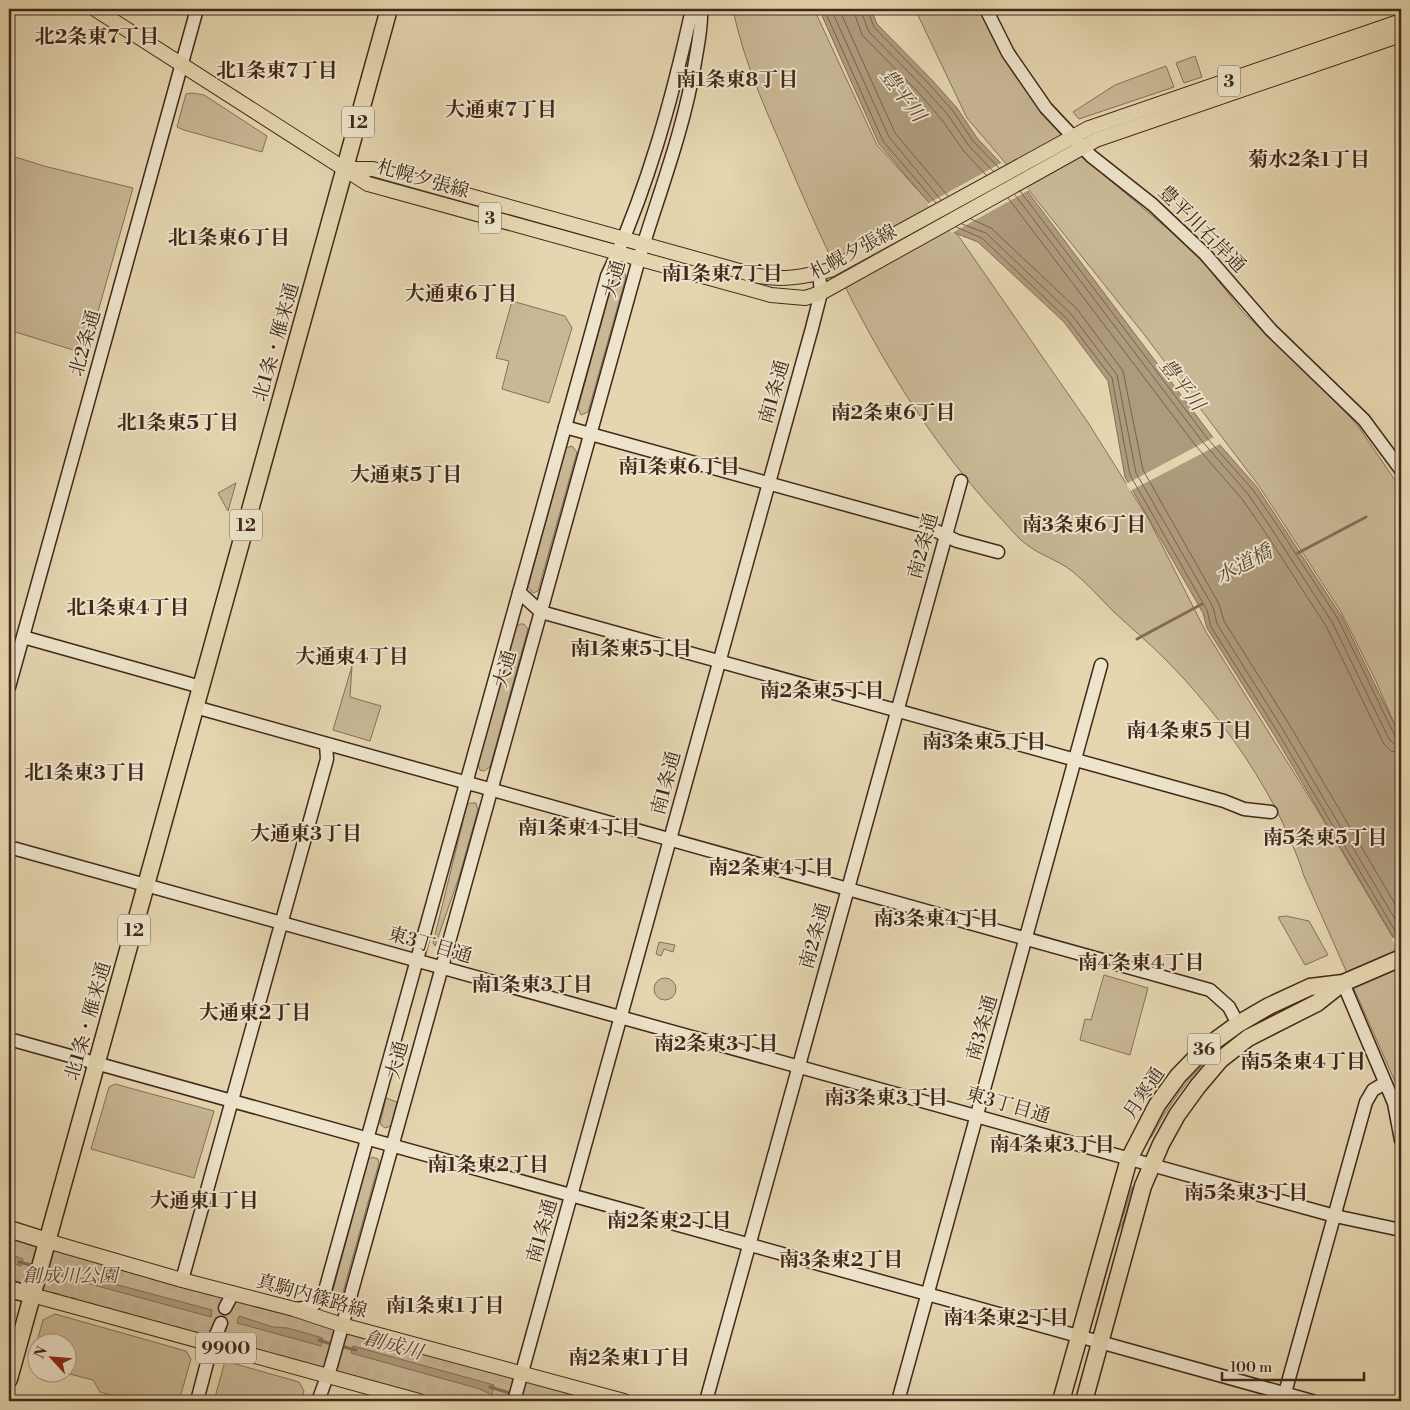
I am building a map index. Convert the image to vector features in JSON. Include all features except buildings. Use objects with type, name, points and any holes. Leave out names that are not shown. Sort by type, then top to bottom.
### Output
[{"type":"highway","name":"北1条・雁来通","points":[[9,1379],[389,9]]},
{"type":"highway","name":"月寒通","points":[[1061,1401],[1130,1159],[1156,1105],[1178,1076],[1206,1048],[1238,1024],[1310,987],[1349,980],[1401,958]]},
{"type":"highway","name":"月寒通","points":[[1084,1401],[1143,1186],[1151,1165],[1177,1115],[1220,1060],[1248,1038],[1317,1003],[1349,980]]},
{"type":"highway","points":[[9,1229],[47,1241]]},
{"type":"highway","points":[[9,1289],[32,1295]]},
{"type":"main road","points":[[95,9],[345,169]]},
{"type":"main road","name":"札幌夕張線","points":[[345,169],[373,169],[768,278],[794,278],[819,273],[838,266],[1058,144],[1100,124],[1401,21]]},
{"type":"main road","name":"札幌夕張線","points":[[345,169],[368,184],[777,296],[805,298],[821,293],[1096,140],[1274,77],[1401,35]]},
{"type":"main road","name":"真駒内篠路線","points":[[47,1241],[182,1280],[294,1309],[342,1325],[624,1401]]},
{"type":"main road","name":"9900","points":[[32,1295],[419,1401]]},
{"type":"street","name":"北2条通","points":[[9,687],[13,657],[23,637],[197,9]]},
{"type":"street","name":"大通","points":[[294,1309],[309,1308],[318,1303],[323,1295],[607,276],[631,224],[677,76],[692,9]]},
{"type":"street","name":"大通","points":[[318,1401],[337,1345],[393,1146],[639,259],[681,129],[692,79],[702,9]]},
{"type":"street","name":"豊平川右岸通","points":[[986,9],[999,37],[1021,73],[1046,108],[1083,147],[1176,225],[1199,248],[1271,330],[1364,420],[1401,470]]},
{"type":"street","name":"南1条通","points":[[514,1401],[821,293],[819,273]]},
{"type":"street","points":[[565,427],[930,528],[957,541],[998,552]]},
{"type":"street","name":"南2条通","points":[[706,1401],[961,481]]},
{"type":"street","points":[[519,592],[541,612],[1075,760],[1244,809],[1271,812]]},
{"type":"street","points":[[23,637],[201,687]]},
{"type":"street","name":"南3条通","points":[[898,1401],[1101,665]]},
{"type":"street","points":[[196,707],[1210,990],[1224,1002],[1238,1024]]},
{"type":"street","points":[[182,1280],[326,759],[326,744]]},
{"type":"street","name":"東3丁目通","points":[[9,848],[1335,1216],[1401,1230]]},
{"type":"street","points":[[1349,980],[1396,1111],[1401,1140]]},
{"type":"street","points":[[9,1039],[1079,1336],[1284,1397],[1312,1401]]},
{"type":"street","points":[[1284,1397],[1366,1102],[1373,1090],[1385,1083]]},
{"type":"street","points":[[225,1308],[233,1293]]},
{"type":"street","points":[[197,1401],[212,1344],[221,1323]]},
{"type":"green space","points":[[733,9],[814,9],[877,145],[955,231],[1089,424],[1149,520],[1206,632],[1321,816],[1401,951],[1401,1095],[1304,876],[1280,817],[1247,760],[1228,732],[1186,681],[1083,580],[1067,567],[1031,548],[1016,535],[971,484],[938,441],[880,352],[831,258],[771,122],[743,47]]},
{"type":"green space","points":[[915,9],[978,9],[1018,78],[1056,127],[1092,165],[1168,229],[1204,263],[1243,312],[1343,409],[1358,426],[1401,489],[1401,739],[1375,679],[1340,610],[1259,486],[1143,333],[1031,193],[967,118]]},
{"type":"green space","points":[[1195,56],[1202,77],[1184,83],[1176,63]]},
{"type":"green space","points":[[1166,66],[1174,87],[1079,119],[1073,112],[1115,85]]},
{"type":"green space","points":[[186,94],[204,95],[267,136],[262,152],[177,127]]},
{"type":"green space","points":[[9,155],[44,166],[133,188],[86,354],[9,330]]},
{"type":"green space","points":[[448,196],[532,220],[532,221],[447,199]]},
{"type":"green space","points":[[619,270],[624,271],[626,277],[588,412],[581,415],[578,408],[615,273]]},
{"type":"green space","points":[[512,301],[565,316],[572,328],[549,403],[502,389],[509,361],[496,358]]},
{"type":"green space","points":[[572,446],[577,452],[538,591],[533,593],[528,587],[566,448]]},
{"type":"green space","points":[[236,483],[228,511],[218,493]]},
{"type":"green space","points":[[524,624],[528,629],[490,767],[484,771],[480,770],[478,764],[516,627]]},
{"type":"green space","points":[[352,666],[350,697],[381,706],[370,741],[333,730]]},
{"type":"green space","points":[[476,803],[478,810],[459,877],[435,946],[433,943],[467,805]]},
{"type":"green space","points":[[1286,916],[1309,921],[1328,955],[1305,965],[1278,917]]},
{"type":"green space","points":[[659,942],[675,945],[673,952],[664,949],[661,956],[656,954]]},
{"type":"green space","points":[[1104,975],[1148,988],[1130,1055],[1080,1040],[1085,1019],[1091,1020]]},
{"type":"green space","points":[[665,978],[675,985],[676,989],[669,999],[665,1000],[655,993],[654,989],[661,979]]},
{"type":"green space","points":[[1319,992],[1321,996],[1250,1027]]},
{"type":"green space","points":[[1246,1030],[1204,1063],[1169,1107],[1151,1138],[1148,1136],[1163,1108],[1180,1085],[1219,1047]]},
{"type":"green space","points":[[115,1084],[214,1111],[194,1178],[91,1149],[109,1087]]},
{"type":"green space","points":[[386,1098],[397,1102],[391,1126],[385,1128],[380,1124]]},
{"type":"green space","points":[[372,1157],[378,1159],[379,1163],[342,1296],[332,1294],[368,1160]]},
{"type":"green space","points":[[1132,1187],[1134,1187],[1125,1217],[1116,1237],[1097,1307],[1095,1307],[1114,1235],[1123,1216]]},
{"type":"green space","name":"創成川公園","points":[[9,1237],[602,1401],[445,1401],[9,1280]]},
{"type":"green space","points":[[55,1314],[186,1351],[191,1359],[179,1401],[132,1401],[100,1392],[93,1380],[78,1376],[78,1332],[40,1332],[43,1320]]},
{"type":"green space","points":[[225,1361],[299,1382],[304,1391],[301,1401],[214,1401]]},
{"type":"water","name":"豊平川","points":[[819,9],[871,9],[877,24],[957,108],[977,138],[1028,192],[1211,435],[1257,487],[1342,617],[1401,738],[1401,950],[1273,733],[1207,628],[1203,613],[1125,477],[1108,381],[1064,322],[978,242],[955,233],[879,144]]},
{"type":"water","points":[[9,1254],[23,1259],[21,1266],[9,1263]]},
{"type":"water","points":[[58,1269],[212,1310],[211,1317],[57,1275]]},
{"type":"water","points":[[239,1316],[273,1327],[288,1328],[323,1338],[321,1346],[237,1323]]},
{"type":"water","points":[[353,1346],[494,1385],[492,1395],[480,1389],[351,1353]]},
{"type":"pier","points":[[1003,162],[1029,190],[952,233],[927,204]]},
{"type":"pier","points":[[1216,436],[1222,443],[1130,491],[1126,484]]},
{"type":"pier","points":[[1401,934],[1401,953],[1391,939]]},
{"type":"waterway","name":"水道橋","points":[[1298,553],[1366,517]]},
{"type":"waterway","name":"水道橋","points":[[1137,639],[1202,604]]},
{"type":"waterway","name":"創成川","points":[[19,1262],[35,1266]]},
{"type":"waterway","name":"創成川","points":[[45,1269],[61,1274]]},
{"type":"waterway","name":"創成川","points":[[319,1340],[334,1345]]},
{"type":"waterway","name":"創成川","points":[[340,1346],[356,1350]]},
{"type":"waterway","name":"創成川","points":[[490,1387],[513,1394]]},
{"type":"waterway","name":"創成川","points":[[519,1395],[540,1401]]},
{"type":"tunnel","points":[[9,1240],[587,1401]]},
{"type":"tunnel","points":[[9,1274],[465,1401]]},
{"type":"district","name":"北2条東7丁目","points":[[97,37]]},
{"type":"district","name":"北1条東7丁目","points":[[277,71]]},
{"type":"district","name":"南1条東8丁目","points":[[737,80]]},
{"type":"district","name":"大通東7丁目","points":[[501,110]]},
{"type":"district","name":"菊水2条1丁目","points":[[1309,160]]},
{"type":"district","name":"北1条東6丁目","points":[[229,238]]},
{"type":"district","name":"南1条東7丁目","points":[[722,274]]},
{"type":"district","name":"大通東6丁目","points":[[461,294]]},
{"type":"district","name":"南2条東6丁目","points":[[893,413]]},
{"type":"district","name":"北1条東5丁目","points":[[178,423]]},
{"type":"district","name":"南1条東6丁目","points":[[679,467]]},
{"type":"district","name":"大通東5丁目","points":[[406,475]]},
{"type":"district","name":"南3条東6丁目","points":[[1084,525]]},
{"type":"district","name":"北1条東4丁目","points":[[128,608]]},
{"type":"district","name":"南1条東5丁目","points":[[631,649]]},
{"type":"district","name":"大通東4丁目","points":[[352,657]]},
{"type":"district","name":"南2条東5丁目","points":[[822,691]]},
{"type":"district","name":"南4条東5丁目","points":[[1189,731]]},
{"type":"district","name":"南3条東5丁目","points":[[984,742]]},
{"type":"district","name":"北1条東3丁目","points":[[85,773]]},
{"type":"district","name":"南1条東4丁目","points":[[579,828]]},
{"type":"district","name":"大通東3丁目","points":[[306,834]]},
{"type":"district","name":"南5条東5丁目","points":[[1325,838]]},
{"type":"district","name":"南2条東4丁目","points":[[771,868]]},
{"type":"district","name":"南3条東4丁目","points":[[936,919]]},
{"type":"district","name":"南4条東4丁目","points":[[1141,963]]},
{"type":"district","name":"南1条東3丁目","points":[[532,985]]},
{"type":"district","name":"大通東2丁目","points":[[255,1013]]},
{"type":"district","name":"南2条東3丁目","points":[[716,1044]]},
{"type":"district","name":"南5条東4丁目","points":[[1303,1062]]},
{"type":"district","name":"南3条東3丁目","points":[[886,1098]]},
{"type":"district","name":"南4条東3丁目","points":[[1052,1145]]},
{"type":"district","name":"南1条東2丁目","points":[[488,1165]]},
{"type":"district","name":"南5条東3丁目","points":[[1246,1193]]},
{"type":"district","name":"大通東1丁目","points":[[204,1201]]},
{"type":"district","name":"南2条東2丁目","points":[[669,1221]]},
{"type":"district","name":"南3条東2丁目","points":[[841,1260]]},
{"type":"district","name":"南1条東1丁目","points":[[445,1306]]},
{"type":"district","name":"南4条東2丁目","points":[[1006,1318]]},
{"type":"district","name":"南2条東1丁目","points":[[629,1358]]}]
